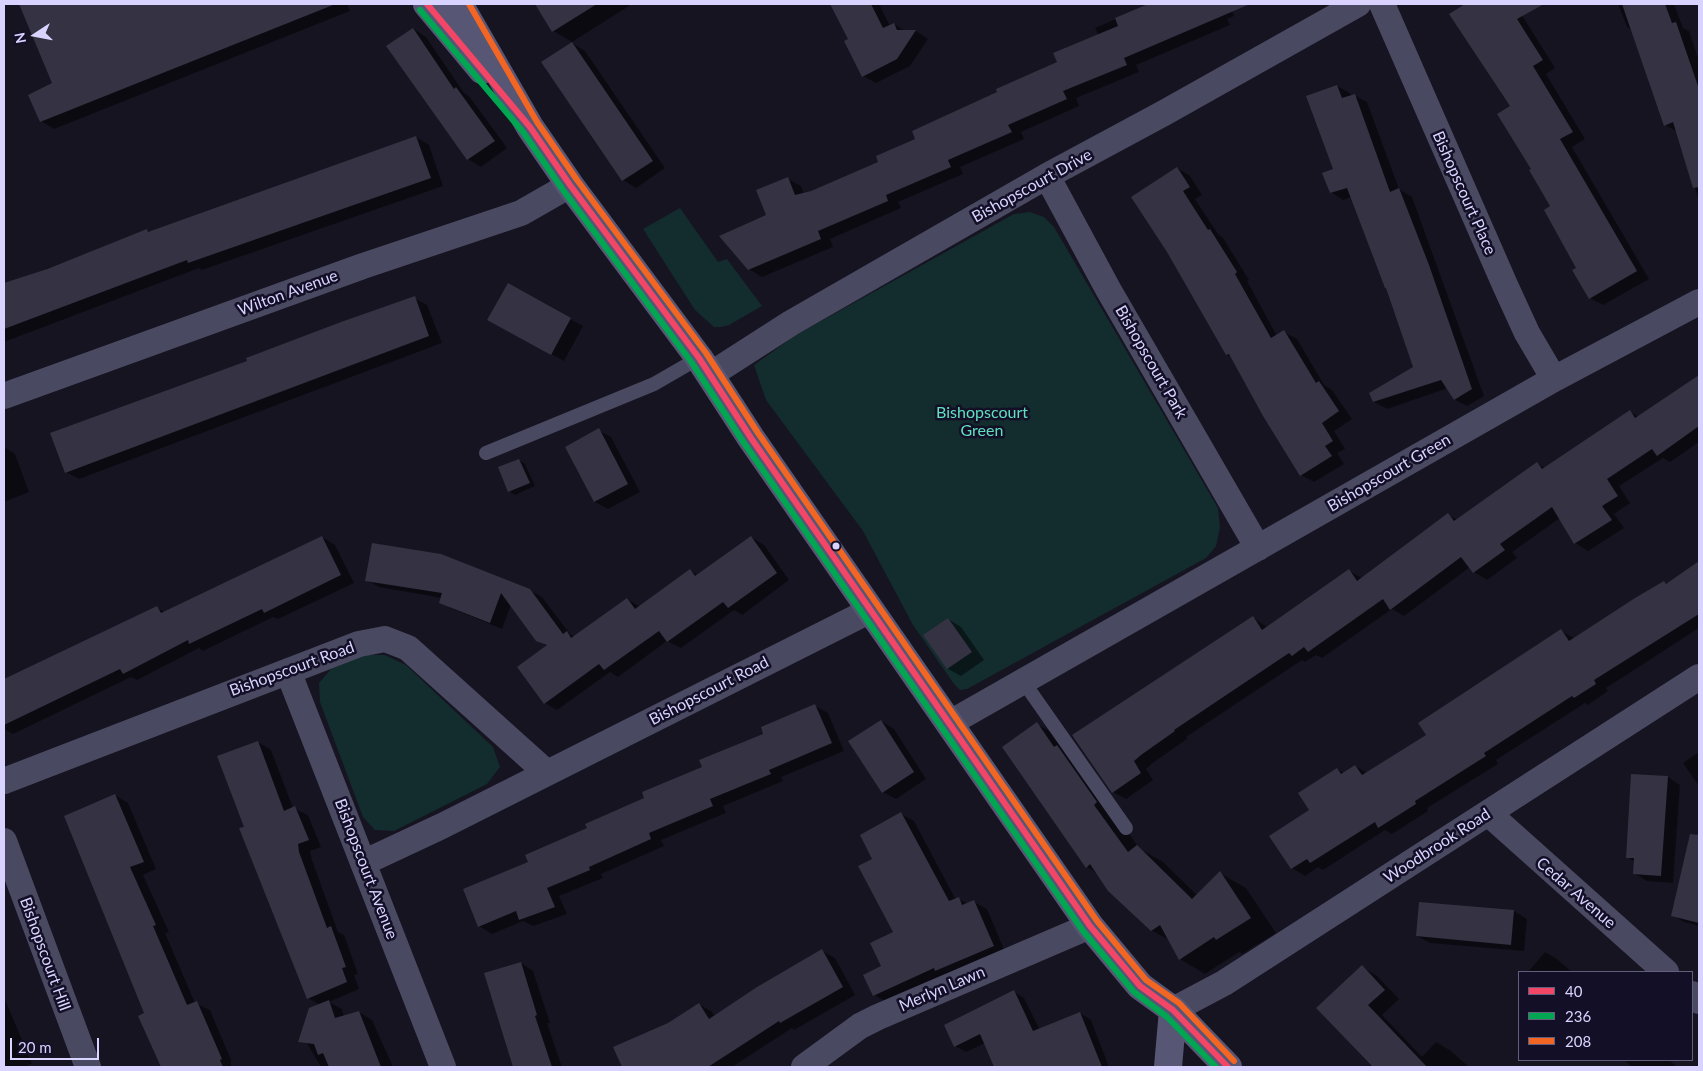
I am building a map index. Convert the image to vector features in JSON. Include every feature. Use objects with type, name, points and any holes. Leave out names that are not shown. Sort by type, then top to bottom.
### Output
[{"type":"main road","points":[[427,4],[530,127]]},
{"type":"main road","points":[[459,4],[530,127],[570,185],[705,367],[751,438],[1090,926],[1140,986],[1173,1010],[1228,1067]]},
{"type":"main road","points":[[1168,1067],[1173,1010]]},
{"type":"street","name":"Bishopscourt Drive","points":[[705,367],[791,323],[1047,176],[1358,4]]},
{"type":"street","name":"Bishopscourt Place","points":[[1382,4],[1527,333],[1554,379]]},
{"type":"street","name":"Bishopscourt Park","points":[[1047,176],[1108,289],[1258,548]]},
{"type":"street","name":"Wilton Avenue","points":[[4,396],[284,294],[521,213],[570,185]]},
{"type":"street","name":"Bishopscourt Green","points":[[950,723],[1554,379],[1699,302]]},
{"type":"street","name":"Bishopscourt Road","points":[[363,863],[871,610]]},
{"type":"street","name":"Bishopscourt Road","points":[[4,781],[359,644],[385,639],[408,648],[547,773]]},
{"type":"street","name":"Bishopscourt Avenue","points":[[288,671],[443,1067]]},
{"type":"street","name":"Woodbrook Road","points":[[1173,1010],[1224,983],[1699,677]]},
{"type":"street","name":"Cedar Avenue","points":[[1488,813],[1665,971]]},
{"type":"street","name":"Bishopscourt Hill","points":[[4,841],[88,1067]]},
{"type":"street","name":"Merlyn Lawn","points":[[804,1067],[860,1026],[878,1016],[1090,926]]},
{"type":"lane","points":[[486,453],[654,384],[705,367]]},
{"type":"lane","points":[[1023,681],[1126,828]]},
{"type":"green space","points":[[680,208],[718,262],[727,259],[762,306],[729,325],[721,327],[714,327],[695,310],[643,229]]},
{"type":"green space","name":"Bishopscourt Green","points":[[1030,212],[1044,217],[1054,227],[1218,508],[1220,528],[1216,546],[1206,558],[967,689],[960,690],[913,625],[863,531],[766,400],[754,365],[796,335],[1014,214]]},
{"type":"green space","points":[[366,655],[385,655],[406,665],[493,747],[500,767],[487,784],[394,831],[375,830],[363,817],[320,702],[319,683],[331,669]]},
{"type":"building","points":[[19,4],[333,5],[40,122],[28,95],[52,83]]},
{"type":"building","points":[[535,4],[597,4],[552,32]]},
{"type":"building","points":[[830,4],[871,4],[883,28],[894,23],[897,30],[916,30],[897,59],[862,77],[844,41],[848,39]]},
{"type":"building","points":[[1148,4],[1250,4],[1124,58],[1127,65],[1063,91],[1067,99],[1008,125],[1012,132],[948,160],[951,167],[886,195],[888,201],[818,231],[821,239],[748,270],[719,236],[766,215],[756,190],[788,177],[795,195],[811,191],[878,162],[876,156],[915,139],[912,131],[997,92],[996,89],[1057,62],[1053,53],[1118,26],[1115,18]]},
{"type":"building","points":[[1465,4],[1544,4],[1517,19],[1543,60],[1533,66],[1573,132],[1560,139],[1637,271],[1589,299],[1572,270],[1576,268],[1544,210],[1550,206],[1529,170],[1531,169],[1497,114],[1510,106],[1449,14]]},
{"type":"building","points":[[1622,4],[1665,4],[1672,23],[1676,22],[1699,89],[1699,187],[1693,188],[1673,122],[1664,126]]},
{"type":"building","points":[[413,28],[454,89],[456,87],[495,141],[467,160],[386,46]]},
{"type":"building","points":[[572,42],[653,161],[622,181],[541,62]]},
{"type":"building","points":[[1337,85],[1342,98],[1355,94],[1390,192],[1399,188],[1429,265],[1472,389],[1454,400],[1441,380],[1373,402],[1369,393],[1413,367],[1386,288],[1347,188],[1330,193],[1322,173],[1333,169],[1306,96]]},
{"type":"building","points":[[416,136],[431,178],[188,263],[187,260],[4,329],[4,283],[47,269],[147,229],[148,232]]},
{"type":"building","points":[[1177,167],[1190,187],[1183,191],[1237,272],[1235,274],[1271,338],[1284,330],[1316,383],[1319,381],[1339,411],[1322,423],[1333,441],[1325,446],[1332,456],[1300,476],[1263,416],[1229,354],[1226,355],[1167,252],[1131,197]]},
{"type":"building","points":[[508,283],[571,318],[551,355],[487,320]]},
{"type":"building","points":[[415,296],[429,336],[65,473],[50,433],[247,361],[246,358]]},
{"type":"building","points":[[1699,375],[1699,426],[1657,456],[1652,449],[1607,479],[1618,496],[1602,506],[1612,520],[1574,544],[1552,507],[1500,544],[1505,550],[1473,573],[1461,557],[1390,610],[1383,599],[1308,652],[1304,647],[1292,656],[1289,653],[1174,730],[1141,755],[1134,761],[1141,773],[1112,793],[1072,735],[1253,616],[1262,630],[1349,569],[1357,581],[1448,513],[1454,521],[1537,462],[1542,469],[1630,410],[1635,418]]},
{"type":"building","points":[[599,428],[628,484],[594,502],[565,447]]},
{"type":"building","points":[[519,459],[530,483],[508,492],[498,467]]},
{"type":"building","points":[[322,536],[341,575],[264,613],[262,609],[189,644],[188,640],[123,674],[120,669],[4,725],[4,679],[157,606],[161,613]]},
{"type":"building","points":[[751,536],[777,573],[728,608],[723,602],[667,642],[659,631],[604,670],[599,664],[544,704],[517,667],[547,645],[536,641],[501,593],[490,623],[439,603],[442,593],[365,581],[372,543],[441,554],[530,589],[563,634],[567,631],[571,638],[627,598],[635,609],[690,569],[695,576]]},
{"type":"building","points":[[1699,561],[1699,614],[1594,680],[1596,684],[1574,698],[1572,696],[1484,753],[1486,756],[1415,801],[1416,804],[1378,828],[1375,822],[1310,863],[1307,859],[1291,869],[1269,836],[1309,810],[1298,793],[1337,768],[1341,774],[1355,765],[1362,775],[1426,735],[1418,723],[1561,629],[1569,641],[1635,598],[1664,581],[1666,584]]},
{"type":"building","points":[[948,618],[972,652],[947,669],[923,635]]},
{"type":"building","points":[[815,704],[832,743],[769,770],[771,774],[710,799],[713,806],[649,833],[651,839],[589,867],[590,870],[547,888],[555,907],[519,920],[516,911],[478,927],[463,889],[528,862],[525,855],[587,828],[585,824],[644,798],[642,792],[702,767],[699,760],[763,734],[761,727]]},
{"type":"building","points":[[881,720],[914,772],[882,793],[848,741]]},
{"type":"building","points":[[1037,722],[1054,747],[1057,745],[1097,802],[1094,805],[1128,852],[1137,845],[1192,899],[1220,871],[1251,918],[1216,940],[1214,937],[1179,960],[1160,925],[1151,931],[1108,891],[1090,864],[1086,868],[1002,747]]},
{"type":"building","points":[[258,741],[284,811],[295,806],[309,840],[298,844],[299,852],[327,928],[331,926],[346,967],[342,968],[347,982],[307,999],[239,828],[244,827],[217,756]]},
{"type":"building","points":[[1631,774],[1668,776],[1661,876],[1633,874],[1634,858],[1626,858]]},
{"type":"building","points":[[115,794],[144,862],[130,867],[156,925],[153,926],[187,1005],[197,1001],[222,1059],[220,1060],[223,1067],[161,1067],[138,1016],[144,1013],[64,816]]},
{"type":"building","points":[[901,812],[949,901],[959,897],[962,905],[974,900],[994,946],[935,971],[934,968],[873,996],[863,975],[881,966],[870,943],[893,932],[858,866],[872,859],[860,835]]},
{"type":"building","points":[[1690,834],[1699,835],[1699,923],[1671,916]]},
{"type":"building","points":[[1419,902],[1514,910],[1511,945],[1416,936]]},
{"type":"building","points":[[822,949],[843,987],[780,1023],[779,1021],[708,1067],[622,1067],[613,1047],[668,1023],[699,1003],[709,1019],[757,987]]},
{"type":"building","points":[[521,962],[537,1015],[535,1016],[552,1067],[513,1067],[484,973]]},
{"type":"building","points":[[1362,965],[1385,990],[1368,1005],[1427,1067],[1373,1067],[1316,1008]]},
{"type":"building","points":[[1014,990],[1033,1031],[1080,1012],[1102,1067],[994,1067],[980,1034],[954,1047],[944,1025]]},
{"type":"building","points":[[329,1000],[335,1018],[359,1011],[381,1067],[329,1067],[323,1053],[318,1055],[314,1044],[298,1042],[309,1008]]},
{"type":"transit line","name":"40","points":[[427,4],[530,127],[570,185],[699,358],[751,438],[1090,926],[1140,986],[1173,1010],[1228,1067]]},
{"type":"transit line","name":"208","points":[[469,4],[537,122],[577,180],[706,353],[758,433],[1097,921],[1146,980],[1179,1003],[1234,1061]]},
{"type":"transit line","name":"236","points":[[420,10],[523,132],[563,190],[692,363],[744,443],[1083,931],[1134,992],[1167,1017],[1216,1067]]}]
